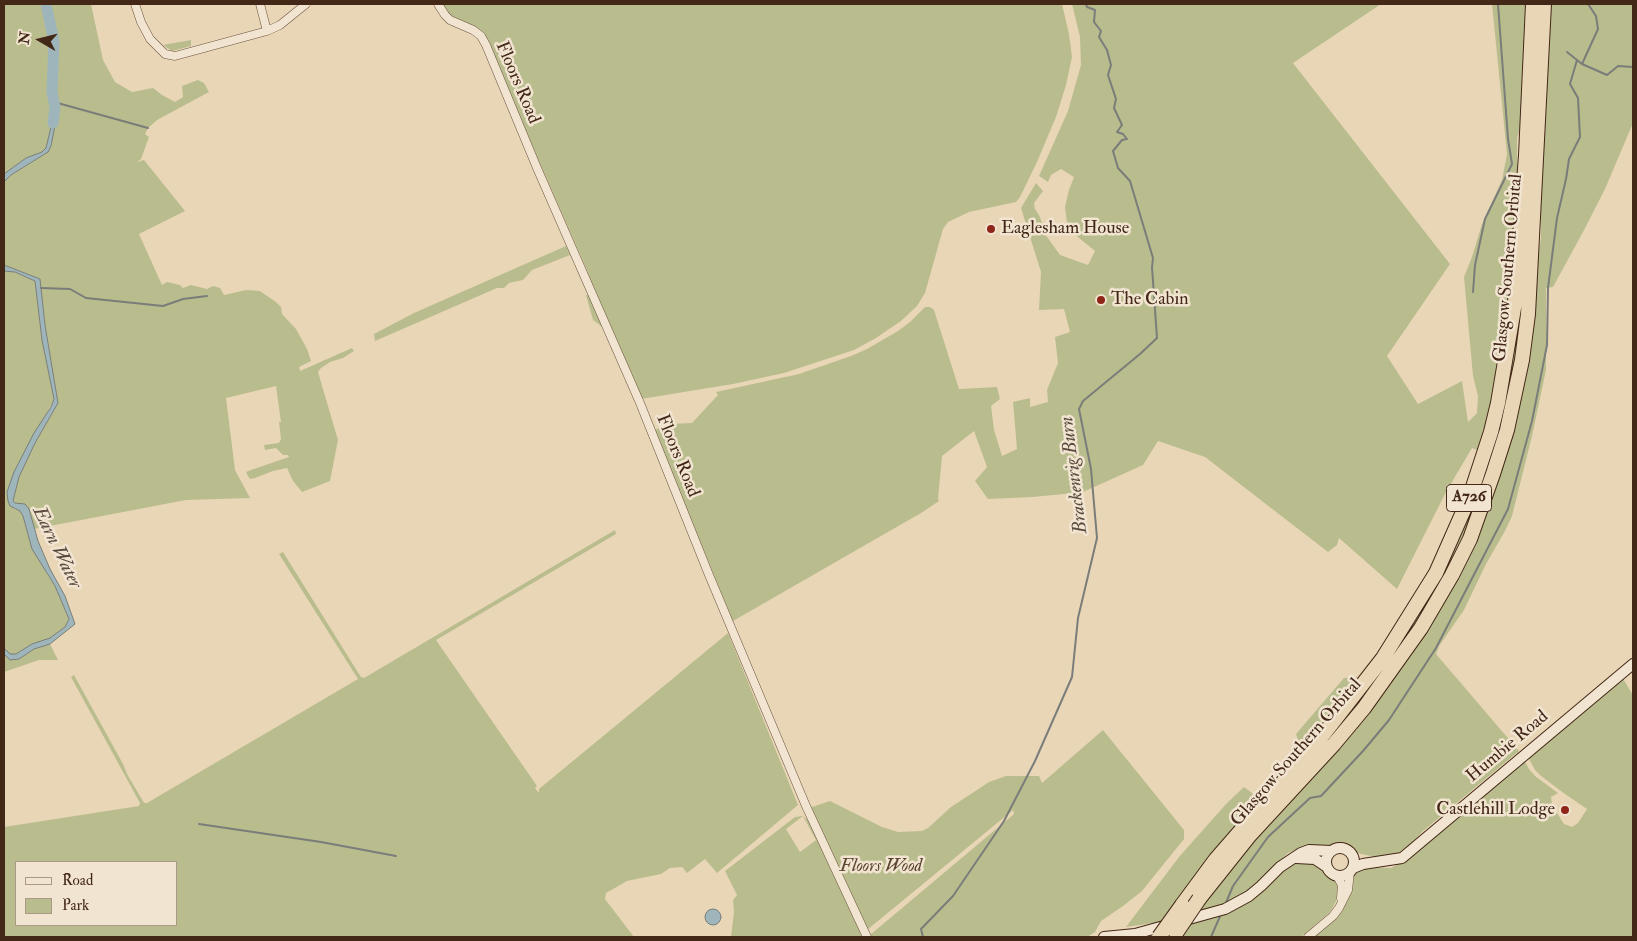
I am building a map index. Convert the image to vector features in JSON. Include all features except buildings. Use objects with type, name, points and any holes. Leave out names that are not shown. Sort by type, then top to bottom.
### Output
[{"type":"highway","name":"Glasgow Southern Orbital","points":[[1159,937],[1216,859],[1316,744],[1383,658],[1436,573],[1470,496],[1491,432],[1498,403],[1515,302],[1526,154],[1533,4]]},
{"type":"highway","name":"Glasgow Southern Orbital","points":[[1174,935],[1250,835],[1334,744],[1364,708],[1421,628],[1452,575],[1472,531],[1507,430],[1522,360],[1528,304],[1544,4]]},
{"type":"street","points":[[135,4],[141,22],[150,39],[165,54],[175,56],[267,31],[280,25],[306,4]]},
{"type":"street","points":[[260,4],[267,31]]},
{"type":"street","name":"Floors Road","points":[[438,4],[444,15],[450,20],[474,30],[481,36],[486,45],[537,168],[640,403],[709,575],[806,806],[867,937]]},
{"type":"street","name":"Humbie Road","points":[[1337,876],[1344,875],[1363,864],[1402,858],[1633,664]]},
{"type":"street","name":"Humbie Road","points":[[1094,937],[1132,936],[1225,909],[1249,896],[1292,858],[1309,850],[1331,851],[1342,848],[1352,854],[1376,862]]},
{"type":"street","points":[[1327,867],[1326,859],[1331,851]]},
{"type":"street","points":[[1308,937],[1333,916],[1339,908],[1348,890],[1354,859],[1352,854]]},
{"type":"street","points":[[1292,858],[1315,860],[1337,876],[1342,885],[1339,908]]},
{"type":"green space","points":[[4,4],[91,4],[103,60],[115,82],[132,92],[153,88],[175,102],[183,97],[182,86],[198,80],[204,83],[209,92],[157,120],[148,128],[145,134],[149,137],[141,159],[137,162],[144,160],[185,211],[139,234],[162,285],[167,282],[180,285],[183,288],[191,285],[207,289],[213,286],[220,288],[224,295],[246,290],[260,291],[276,302],[281,307],[282,314],[296,329],[307,349],[311,361],[299,367],[300,371],[352,348],[354,351],[343,358],[330,362],[318,372],[338,440],[330,481],[302,492],[293,481],[287,468],[255,478],[250,479],[248,476],[246,472],[289,457],[288,455],[283,455],[276,448],[265,450],[264,445],[279,443],[281,439],[279,422],[281,422],[276,386],[226,398],[235,470],[250,498],[186,500],[34,529],[29,509],[25,504],[13,501],[19,477],[35,443],[58,403],[45,324],[40,279],[4,265],[4,182],[11,175],[44,155],[51,146],[53,110],[46,148],[42,152],[26,158],[4,174]]},
{"type":"green space","points":[[442,4],[1062,4],[1072,57],[1056,117],[1020,197],[1016,202],[969,212],[948,222],[943,229],[925,293],[917,306],[901,321],[854,350],[784,373],[733,384],[641,399],[605,329],[593,320],[586,295],[596,295],[587,270],[488,40],[482,32],[449,15]]},
{"type":"green space","points":[[1072,4],[1381,4],[1293,63],[1450,264],[1387,356],[1418,404],[1462,381],[1468,422],[1477,413],[1478,396],[1473,376],[1464,277],[1482,224],[1502,180],[1507,154],[1492,4],[1527,4],[1523,114],[1517,139],[1517,198],[1506,324],[1495,388],[1480,451],[1472,448],[1446,492],[1397,589],[1339,538],[1337,545],[1328,552],[1205,457],[1158,441],[1143,465],[1083,492],[988,499],[975,481],[987,467],[974,431],[942,456],[939,501],[733,621],[654,430],[669,424],[692,423],[718,395],[716,392],[799,374],[867,349],[898,331],[925,307],[930,307],[934,310],[959,389],[997,387],[1000,399],[991,406],[994,430],[1002,456],[1017,449],[1013,402],[1030,398],[1030,407],[1048,402],[1047,390],[1058,363],[1055,337],[1070,332],[1064,309],[1039,310],[1041,272],[1021,208],[1036,183],[1043,191],[1034,203],[1035,209],[1040,217],[1045,234],[1060,255],[1088,265],[1095,251],[1073,233],[1067,222],[1065,207],[1074,177],[1061,169],[1051,175],[1048,182],[1039,176],[1068,111],[1081,65],[1080,37]]},
{"type":"green space","points":[[1550,4],[1633,4],[1633,123],[1605,189],[1583,232],[1553,287],[1546,288],[1546,370],[1512,516],[1464,610],[1439,646],[1436,654],[1519,751],[1423,831],[1410,845],[1396,854],[1383,858],[1371,856],[1337,844],[1328,847],[1302,847],[1288,853],[1249,890],[1219,907],[1197,914],[1224,875],[1276,813],[1341,741],[1477,530],[1534,280],[1541,238],[1541,189]]},
{"type":"green space","points":[[191,40],[191,46],[172,51],[163,45]]},
{"type":"green space","points":[[566,246],[570,255],[532,270],[523,280],[509,283],[504,288],[497,288],[375,341],[374,334],[414,313]]},
{"type":"green space","points":[[4,271],[15,272],[35,281],[42,340],[54,399],[7,492],[14,509],[20,511],[23,516],[28,535],[48,576],[55,586],[69,619],[65,627],[50,639],[32,644],[16,654],[10,654],[4,648]]},
{"type":"green space","points":[[1525,275],[1519,333],[1503,425],[1470,523],[1453,560],[1413,632],[1350,716],[1193,896],[1339,722],[1456,538]]},
{"type":"green space","points":[[615,530],[616,534],[436,640],[537,786],[535,788],[539,793],[539,789],[728,633],[798,805],[717,873],[705,859],[687,873],[682,867],[670,868],[661,874],[627,881],[606,893],[605,899],[634,937],[4,937],[4,827],[139,806],[140,803],[71,677],[74,675],[127,774],[144,803],[147,803],[358,679],[279,554],[283,552],[361,677],[364,678]]},
{"type":"green space","points":[[50,644],[58,660],[39,660],[4,672],[4,654],[8,658],[19,659],[34,649]]},
{"type":"green space","points":[[1357,677],[1300,746],[1296,734],[1344,678]]},
{"type":"green space","points":[[1622,677],[1633,695],[1633,937],[1314,937],[1341,910],[1354,871],[1363,867],[1391,868],[1402,862],[1524,760],[1535,776],[1558,793],[1551,797],[1552,805],[1564,824],[1572,827],[1578,823],[1587,809],[1541,776],[1529,759],[1530,755]]},
{"type":"green space","name":"Floors Wood","points":[[1103,730],[1184,830],[1184,839],[1142,891],[1101,921],[1095,932],[1087,937],[871,937],[870,935],[1014,814],[1013,810],[867,930],[809,808],[830,801],[882,827],[898,832],[922,831],[928,828],[951,807],[989,782],[1006,776],[1039,776],[1042,783]]},
{"type":"green space","points":[[1244,787],[1252,793],[1256,801],[1210,855],[1160,922],[1126,927],[1179,857],[1226,804]]},
{"type":"green space","points":[[803,816],[811,823],[862,937],[731,937],[734,912],[733,900],[737,895],[725,871],[795,817]],"holes":[[[803,816],[816,840],[800,852],[786,829]]]},
{"type":"green space","points":[[1310,861],[1340,884],[1338,897],[1331,911],[1301,937],[1181,937],[1191,922],[1214,918],[1227,912],[1291,863]]},
{"type":"water","points":[[53,109],[58,110],[51,146],[48,152],[11,175],[4,182],[4,174],[26,158],[42,152],[46,148]]},
{"type":"water","points":[[4,265],[40,279],[45,325],[58,403],[35,443],[19,477],[13,501],[25,504],[29,509],[38,541],[50,569],[65,596],[75,624],[50,644],[34,649],[19,659],[10,660],[4,654],[4,648],[10,654],[16,654],[32,644],[50,638],[65,627],[69,619],[55,586],[32,549],[23,516],[20,511],[10,506],[8,501],[7,492],[14,472],[54,399],[42,340],[35,281],[15,272],[4,271]]},
{"type":"water","points":[[710,909],[716,909],[721,914],[719,923],[710,925],[705,920],[705,914]]},
{"type":"waterway","name":"Earn Water","points":[[46,4],[54,41],[52,92],[55,107],[53,123]]},
{"type":"waterway","name":"Brackenrig Burn","points":[[923,937],[921,929],[953,896],[1004,821],[1035,761],[1072,677],[1078,618],[1097,538],[1091,469],[1079,409],[1083,401],[1157,338],[1153,258],[1130,181],[1118,168],[1113,151],[1122,140],[1127,139],[1123,134],[1117,132],[1122,125],[1114,108],[1116,99],[1108,75],[1111,65],[1107,50],[1099,37],[1101,31],[1094,22],[1095,10],[1087,7],[1086,4]]},
{"type":"waterway","points":[[1473,292],[1475,265],[1485,219],[1512,164],[1508,139],[1498,4]]},
{"type":"waterway","points":[[1582,64],[1598,29],[1596,16],[1588,4]]},
{"type":"waterway","points":[[1567,52],[1582,64],[1607,75],[1618,66],[1633,67]]},
{"type":"waterway","points":[[1225,905],[1233,886],[1268,837],[1310,798],[1321,796],[1389,720],[1436,648],[1508,509],[1532,421],[1547,345],[1548,288],[1557,218],[1569,159],[1580,137],[1578,98],[1570,84],[1577,60]]},
{"type":"waterway","points":[[54,102],[148,128]]},
{"type":"waterway","points":[[41,288],[70,289],[86,298],[163,306],[183,299],[207,296]]},
{"type":"waterway","points":[[199,824],[321,842],[396,856]]},
{"type":"waterway","points":[[1211,937],[1221,914]]},
{"type":"place","name":"Eaglesham House","points":[[991,229]]},
{"type":"place","name":"The Cabin","points":[[1101,300]]},
{"type":"place","name":"Castlehill Lodge","points":[[1565,810]]}]
